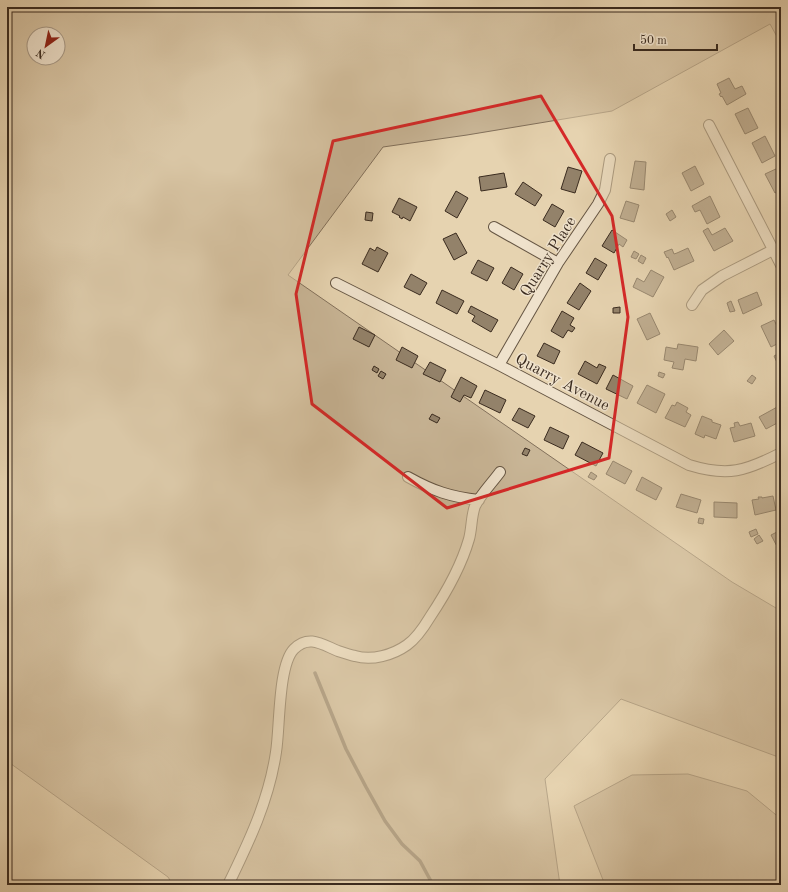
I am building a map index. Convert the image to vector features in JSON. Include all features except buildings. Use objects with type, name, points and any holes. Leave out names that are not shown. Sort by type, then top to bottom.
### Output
[{"type":"street","points":[[709,126],[781,265]]},
{"type":"street","name":"Quarry Place","points":[[499,365],[558,264],[603,195],[610,158]]},
{"type":"street","points":[[494,227],[558,264]]},
{"type":"street","points":[[692,305],[702,290],[722,276],[773,250]]},
{"type":"street","name":"Quarry Avenue","points":[[336,283],[499,365],[679,460],[703,470],[721,472],[737,471],[780,456]]},
{"type":"street","points":[[228,885],[250,839],[267,796],[276,752],[286,664],[294,649],[304,642],[321,642],[338,651],[356,657],[368,658],[378,657],[394,652],[408,644],[420,631],[447,592],[462,560],[469,538],[471,516],[479,500],[500,472]]},
{"type":"street","points":[[408,477],[424,486],[448,495],[479,500]]},
{"type":"highlighted area","points":[[541,96],[612,216],[628,317],[609,458],[447,508],[312,404],[296,294],[333,141]]},
{"type":"shaded area","points":[[7,7],[781,7],[781,44],[770,24],[612,111],[383,147],[288,275],[732,582],[781,611],[781,758],[621,699],[545,779],[560,885],[173,885],[168,877],[7,761]]},
{"type":"shaded area","points":[[688,774],[747,791],[781,819],[781,885],[605,885],[574,806],[632,775]]},
{"type":"waterway","points":[[315,673],[346,749],[366,787],[385,821],[402,844],[420,861],[433,885]]}]
